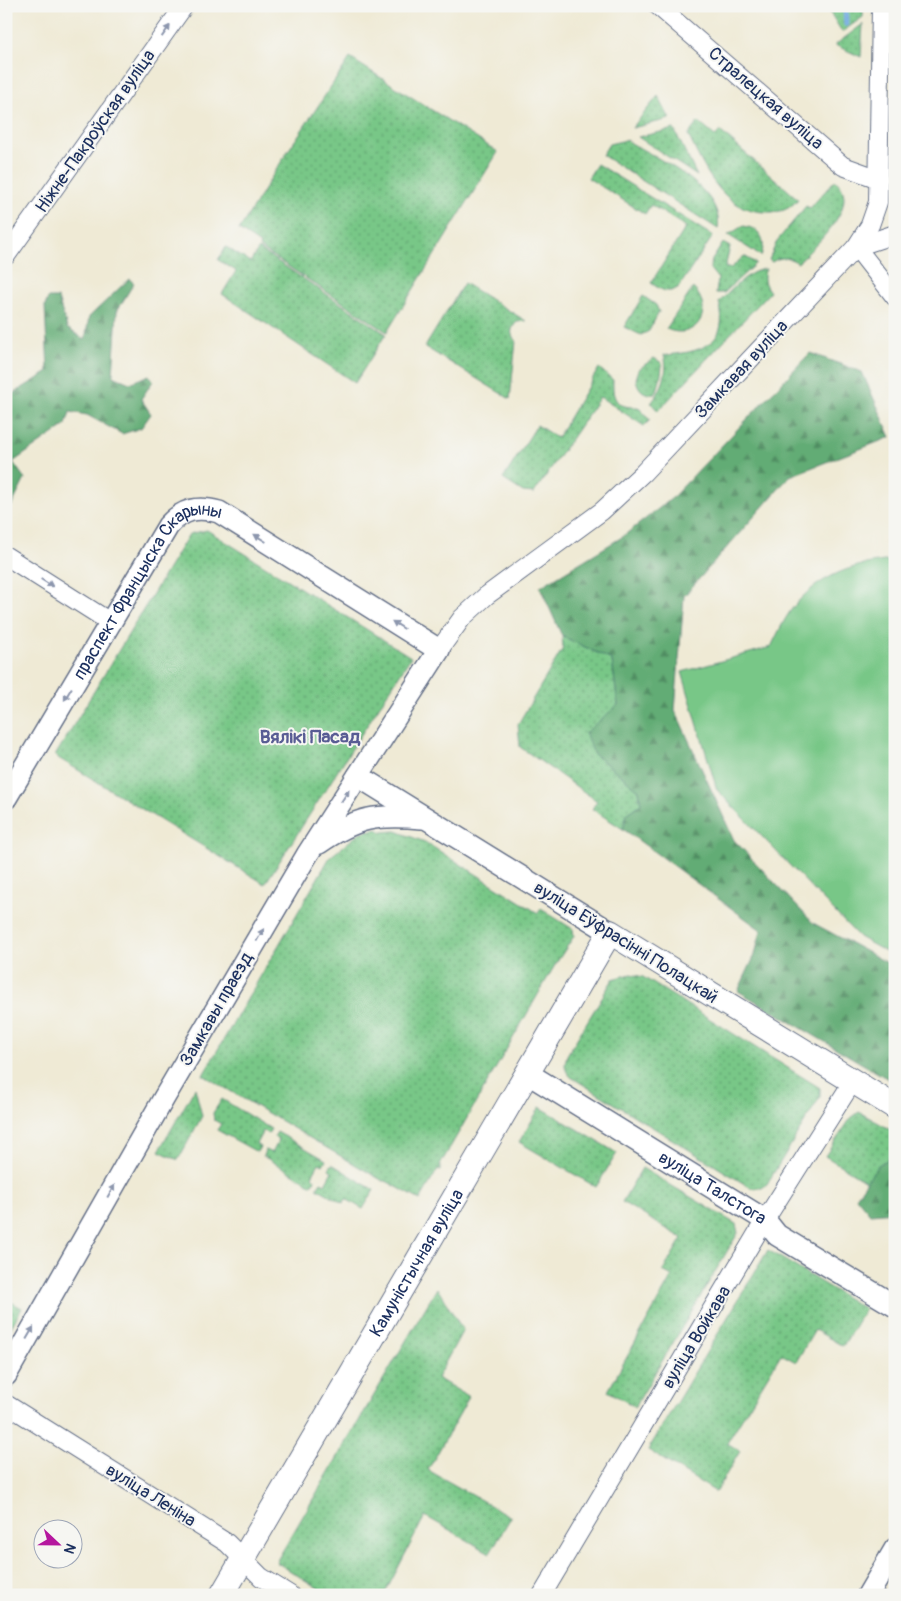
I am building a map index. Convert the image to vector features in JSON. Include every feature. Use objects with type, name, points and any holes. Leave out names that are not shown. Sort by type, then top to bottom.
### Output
[{"type":"main road","name":"Камуністычная вуліца","points":[[222,1595],[610,932]]},
{"type":"main road","name":"вуліца Еўфрасінні Полацкай","points":[[610,932],[895,1107]]},
{"type":"street","name":"Ніжне-Пакроўская вуліца","points":[[6,256],[184,6]]},
{"type":"street","name":"Стралецкая вуліца","points":[[658,6],[843,166],[879,179]]},
{"type":"street","name":"Замкавая вуліца","points":[[439,650],[462,618],[486,596],[602,511],[643,474],[856,247],[870,225],[878,202],[880,6]]},
{"type":"street","points":[[895,234],[856,247],[895,297]]},
{"type":"street","name":"праспект Францыска Скарыны","points":[[6,798],[168,526],[178,515],[191,509],[204,508],[219,512],[439,650]]},
{"type":"street","points":[[6,556],[110,622]]},
{"type":"street","name":"Замкавы праезд","points":[[6,1375],[164,1098],[311,849],[439,650]]},
{"type":"street","name":"вуліца Еўфрасінні Полацкай","points":[[358,776],[610,932]]},
{"type":"street","points":[[311,849],[340,828],[368,817],[394,815],[426,818]]},
{"type":"street","name":"вуліца Талстога","points":[[527,1073],[765,1220],[777,1235],[895,1306]]},
{"type":"street","name":"вуліца Войкава","points":[[542,1595],[765,1220],[853,1081]]},
{"type":"street","name":"вуліца Леніна","points":[[6,1404],[227,1543],[261,1577],[290,1595]]},
{"type":"street","points":[[868,1595],[895,1549]]},
{"type":"green space","points":[[826,6],[863,6],[863,17],[842,32]]},
{"type":"green space","points":[[863,24],[861,57],[835,45]]},
{"type":"green space","points":[[350,58],[498,152],[387,332],[259,247],[260,244],[239,230],[286,154]]},
{"type":"green space","points":[[658,96],[670,119],[632,128]]},
{"type":"green space","points":[[698,122],[715,136],[720,131],[798,199],[785,210],[768,212],[752,210],[739,205],[727,197],[708,174],[688,135]]},
{"type":"green space","points":[[674,129],[697,176],[638,137]]},
{"type":"green space","points":[[626,140],[670,165],[700,187],[711,200],[717,214],[718,229],[602,155],[609,144]]},
{"type":"green space","points":[[597,164],[713,236],[679,287],[671,291],[665,291],[651,283],[686,227],[651,205],[645,214],[588,178]]},
{"type":"green space","points":[[835,180],[842,190],[844,201],[841,212],[825,235],[798,263],[785,258],[772,262],[769,260],[777,241],[806,206],[810,208]]},
{"type":"green space","points":[[743,226],[754,229],[761,235],[763,250],[761,256],[728,235]]},
{"type":"green space","points":[[723,243],[730,247],[725,268],[731,268],[744,256],[756,263],[724,293],[716,293],[718,279],[710,269],[712,260]]},
{"type":"green space","points":[[226,247],[250,262],[259,249],[386,334],[355,383],[222,294],[236,271],[218,260]]},
{"type":"green space","points":[[766,269],[764,281],[770,292],[658,411],[651,403],[664,381],[666,368],[664,355],[689,352],[709,344],[716,337],[720,328],[719,302],[747,277],[759,270]]},
{"type":"green space","points":[[129,279],[134,283],[117,311],[113,376],[130,383],[149,375],[153,381],[141,399],[151,414],[141,428],[122,434],[87,415],[70,412],[66,425],[13,462],[25,479],[11,507],[6,502],[6,398],[48,372],[45,306],[48,298],[58,298],[67,328],[85,340],[89,317]]},
{"type":"green space","points":[[464,283],[526,321],[517,322],[512,331],[512,336],[516,341],[510,399],[425,347]]},
{"type":"green space","points":[[693,288],[700,297],[703,306],[699,322],[694,328],[686,331],[677,332],[666,329]]},
{"type":"green space","points":[[643,296],[656,305],[659,312],[649,331],[641,335],[624,327]]},
{"type":"green space","points":[[810,353],[862,372],[891,437],[790,476],[684,596],[675,710],[734,840],[813,923],[895,967],[895,1083],[738,991],[755,955],[761,930],[623,829],[627,813],[641,804],[639,790],[594,754],[585,733],[618,705],[612,660],[562,636],[540,587],[622,537],[671,499]]},
{"type":"green space","points":[[654,358],[662,363],[662,366],[655,394],[651,394],[642,391],[636,379],[639,369]]},
{"type":"green space","points":[[599,368],[613,380],[617,401],[625,406],[638,407],[650,420],[644,426],[600,397],[534,493],[523,492],[503,479],[537,425],[557,438]]},
{"type":"green space","points":[[207,530],[411,657],[265,884],[55,756],[189,534]]},
{"type":"green space","points":[[895,560],[895,957],[859,937],[717,790],[682,672],[771,647],[791,610],[812,588],[837,573],[850,568]]},
{"type":"green space","points":[[562,636],[612,660],[618,705],[594,754],[639,790],[641,805],[627,813],[623,829],[592,809],[597,801],[520,747],[518,724],[563,648]]},
{"type":"green space","points":[[377,829],[381,832],[396,831],[425,842],[538,913],[541,909],[573,929],[574,936],[555,965],[440,1165],[441,1170],[438,1169],[420,1200],[383,1181],[203,1075],[330,857],[361,832]]},
{"type":"green space","points":[[631,974],[643,977],[820,1088],[820,1097],[767,1184],[762,1188],[751,1188],[571,1077],[567,1072],[565,1065],[567,1055],[613,979]]},
{"type":"green space","points":[[195,1088],[202,1116],[178,1160],[159,1151]]},
{"type":"green space","points":[[222,1099],[271,1129],[268,1134],[263,1131],[256,1144],[260,1147],[257,1152],[217,1130],[221,1124],[214,1120],[213,1113]]},
{"type":"green space","points":[[540,1107],[617,1153],[596,1187],[519,1142]]},
{"type":"green space","points":[[859,1112],[895,1132],[895,1199],[825,1156],[851,1118]]},
{"type":"green space","points":[[277,1132],[326,1160],[323,1165],[319,1163],[312,1176],[315,1179],[312,1185],[263,1156],[265,1150],[272,1153],[279,1140],[274,1137]]},
{"type":"green space","points":[[895,1155],[895,1212],[870,1214],[856,1197],[878,1165]]},
{"type":"green space","points":[[332,1164],[374,1190],[363,1209],[346,1199],[343,1203],[317,1188],[321,1182],[325,1184],[332,1171],[329,1169]]},
{"type":"green space","points":[[642,1168],[736,1224],[738,1233],[635,1407],[608,1391],[672,1276],[663,1271],[682,1238],[622,1202]]},
{"type":"green space","points":[[768,1250],[865,1309],[843,1346],[815,1330],[796,1362],[781,1354],[727,1443],[740,1451],[716,1492],[648,1450]]},
{"type":"green space","points":[[437,1288],[463,1330],[437,1378],[469,1397],[428,1470],[511,1517],[490,1553],[425,1516],[384,1595],[329,1595],[276,1562]]},
{"type":"green space","points":[[6,1299],[22,1308],[6,1336]]},
{"type":"waterway","points":[[845,6],[846,24]]},
{"type":"district","name":"Вялікі Пасад","points":[[310,736]]}]
